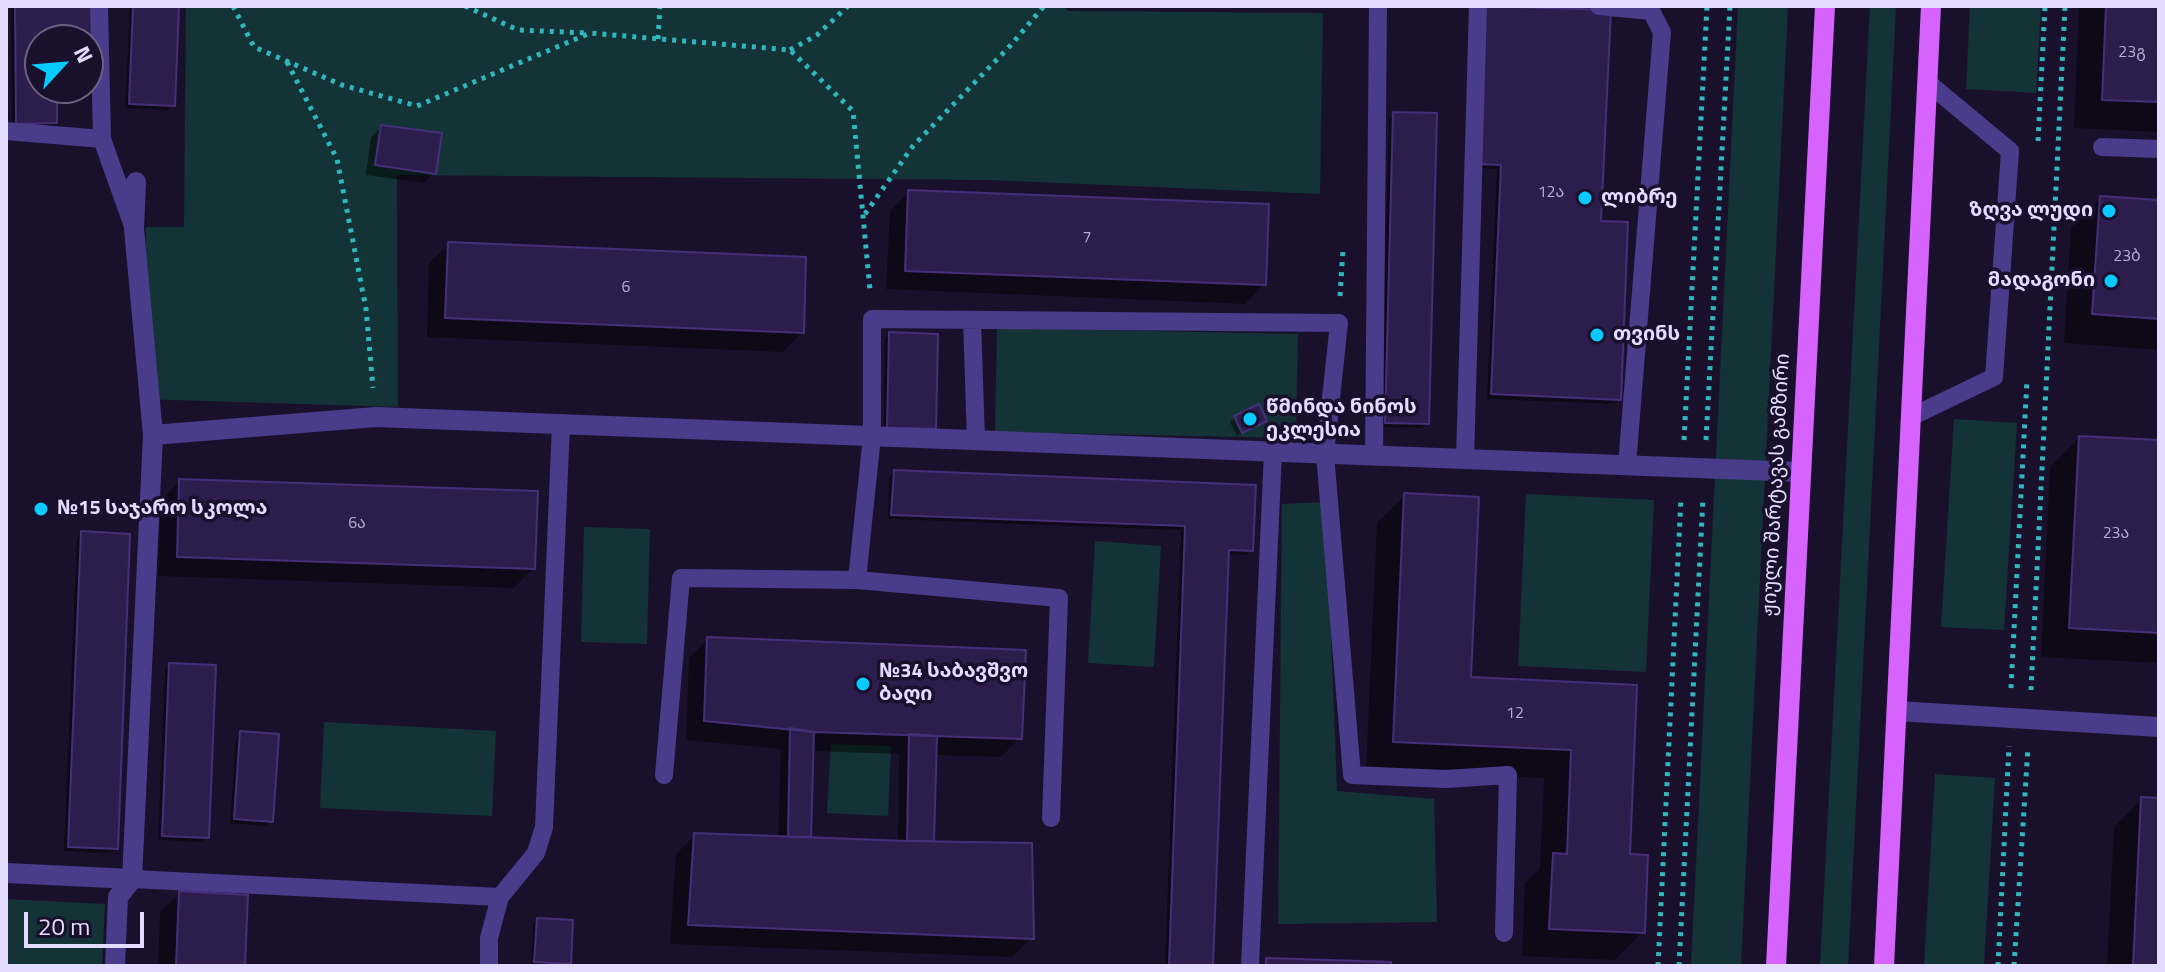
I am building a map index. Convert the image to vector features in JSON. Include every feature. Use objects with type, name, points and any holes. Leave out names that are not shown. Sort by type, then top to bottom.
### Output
[{"type":"main road","name":"ჟიული შარტავას გამზირი","points":[[1776,966],[1825,6]]},
{"type":"main road","points":[[1884,966],[1931,6]]},
{"type":"street","points":[[115,966],[118,897],[132,879],[153,435],[134,229],[136,182]]},
{"type":"street","points":[[153,435],[376,417],[1801,472]]},
{"type":"street","points":[[1897,711],[2159,727]]},
{"type":"street","points":[[6,873],[132,879]]},
{"type":"lane","points":[[99,6],[102,139],[134,229]]},
{"type":"lane","points":[[1374,456],[1378,6]]},
{"type":"lane","points":[[1465,459],[1478,6]]},
{"type":"lane","points":[[1599,6],[1651,11],[1662,32],[1627,465]]},
{"type":"lane","points":[[1911,417],[1994,377],[2010,151],[1927,82]]},
{"type":"lane","points":[[6,131],[102,139]]},
{"type":"lane","points":[[2102,147],[2159,149]]},
{"type":"lane","points":[[857,580],[872,436],[872,319],[1339,323],[1325,454],[1352,775],[1446,779],[1508,775],[1504,933]]},
{"type":"lane","points":[[972,320],[976,440]]},
{"type":"lane","points":[[489,966],[489,938],[500,897],[536,853],[544,827],[561,424]]},
{"type":"lane","points":[[1250,966],[1273,452]]},
{"type":"lane","points":[[664,775],[681,578],[857,580],[1059,598],[1051,818]]},
{"type":"lane","points":[[132,879],[500,897]]},
{"type":"path","points":[[233,6],[254,47],[342,85],[417,106],[590,33]]},
{"type":"path","points":[[465,6],[518,30],[790,50],[817,35],[848,6]]},
{"type":"path","points":[[658,39],[660,6]]},
{"type":"path","points":[[864,215],[913,146],[1011,45],[1044,6]]},
{"type":"path","points":[[2038,143],[2045,6]]},
{"type":"path","points":[[1998,966],[2020,719],[2065,6]]},
{"type":"path","points":[[790,50],[853,111],[872,319]]},
{"type":"path","points":[[287,61],[337,159],[366,309],[376,417]]},
{"type":"path","points":[[2014,966],[2027,375]]},
{"type":"green space","points":[[186,6],[1064,6],[1068,11],[1323,13],[1320,194],[988,180],[397,175],[398,407],[142,399],[146,227],[184,227]]},
{"type":"green space","points":[[1738,6],[1788,6],[1741,966],[1691,966]]},
{"type":"green space","points":[[1870,6],[1896,6],[1848,966],[1820,966]]},
{"type":"green space","points":[[1970,6],[2041,6],[2036,93],[1966,89]]},
{"type":"green space","points":[[997,328],[1298,334],[1296,438],[995,432]]},
{"type":"green space","points":[[1954,419],[2017,423],[2004,630],[1941,627]]},
{"type":"green space","points":[[1526,494],[1654,500],[1646,672],[1518,666]]},
{"type":"green space","points":[[1326,502],[1337,791],[1434,799],[1437,922],[1278,924],[1282,504]]},
{"type":"green space","points":[[584,527],[650,529],[647,644],[581,642]]},
{"type":"green space","points":[[1095,541],[1161,546],[1154,667],[1088,663]]},
{"type":"green space","points":[[324,722],[496,731],[492,816],[320,808]]},
{"type":"green space","points":[[831,744],[891,746],[888,816],[827,813]]},
{"type":"green space","points":[[1935,774],[1995,778],[1984,966],[1924,966]]},
{"type":"green space","points":[[6,899],[105,904],[102,966],[6,966]]},
{"type":"building","points":[[15,6],[93,6],[93,24],[24,24],[24,104],[57,104],[57,123],[16,124]]},
{"type":"building","points":[[133,6],[179,6],[175,106],[129,104]]},
{"type":"building","points":[[1483,6],[1611,10],[1601,221],[1628,222],[1621,400],[1491,394],[1501,165],[1476,164]]},
{"type":"building","points":[[2106,6],[2159,6],[2159,102],[2102,100]]},
{"type":"building","points":[[1393,112],[1437,113],[1429,424],[1385,423]]},
{"type":"building","points":[[381,125],[442,133],[436,174],[375,165]]},
{"type":"building","points":[[908,190],[1269,204],[1266,285],[905,271]]},
{"type":"building","points":[[2100,196],[2159,200],[2159,319],[2092,314]]},
{"type":"building","points":[[448,242],[806,257],[804,333],[445,318]]},
{"type":"building","points":[[889,332],[938,334],[936,429],[887,428]]},
{"type":"building","name":"წმინდა ნინოს ეკლესია","points":[[1259,404],[1267,421],[1242,433],[1234,416]]},
{"type":"building","points":[[2079,436],[2159,440],[2159,633],[2069,628]]},
{"type":"building","points":[[894,470],[1256,485],[1253,551],[1229,550],[1213,966],[1169,966],[1185,526],[891,515]]},
{"type":"building","points":[[179,479],[538,491],[535,569],[177,557]]},
{"type":"building","points":[[1404,493],[1479,497],[1471,677],[1637,685],[1630,854],[1648,855],[1645,933],[1549,929],[1553,853],[1567,854],[1571,750],[1393,742]]},
{"type":"building","points":[[81,531],[130,534],[118,849],[68,847]]},
{"type":"building","points":[[707,637],[1026,650],[1022,739],[814,732],[704,721]]},
{"type":"building","points":[[169,663],[216,665],[209,838],[162,836]]},
{"type":"building","points":[[790,728],[814,732],[811,837],[788,837]]},
{"type":"building","points":[[240,731],[279,734],[273,822],[234,819]]},
{"type":"building","points":[[909,734],[937,736],[934,841],[907,841]]},
{"type":"building","points":[[2141,797],[2159,798],[2159,966],[2133,966]]},
{"type":"building","points":[[694,833],[1032,843],[1034,939],[688,925]]},
{"type":"building","points":[[179,891],[248,895],[245,966],[176,966]]},
{"type":"building","points":[[537,918],[573,920],[571,964],[534,962]]},
{"type":"building","points":[[1266,958],[1391,962],[1391,966],[1266,966]]},
{"type":"place","name":"ლიბრე","points":[[1585,198]]},
{"type":"place","name":"ზღვა ლუდი","points":[[2109,211]]},
{"type":"place","name":"მადაგონი","points":[[2111,281]]},
{"type":"place","name":"თვინს","points":[[1597,335]]},
{"type":"place","name":"წმინდა ნინოს ეკლესია","points":[[1250,419]]},
{"type":"place","name":"№15 საჯარო სკოლა","points":[[41,509]]},
{"type":"place","name":"№34 საბავშვო ბაღი","points":[[863,684]]}]
